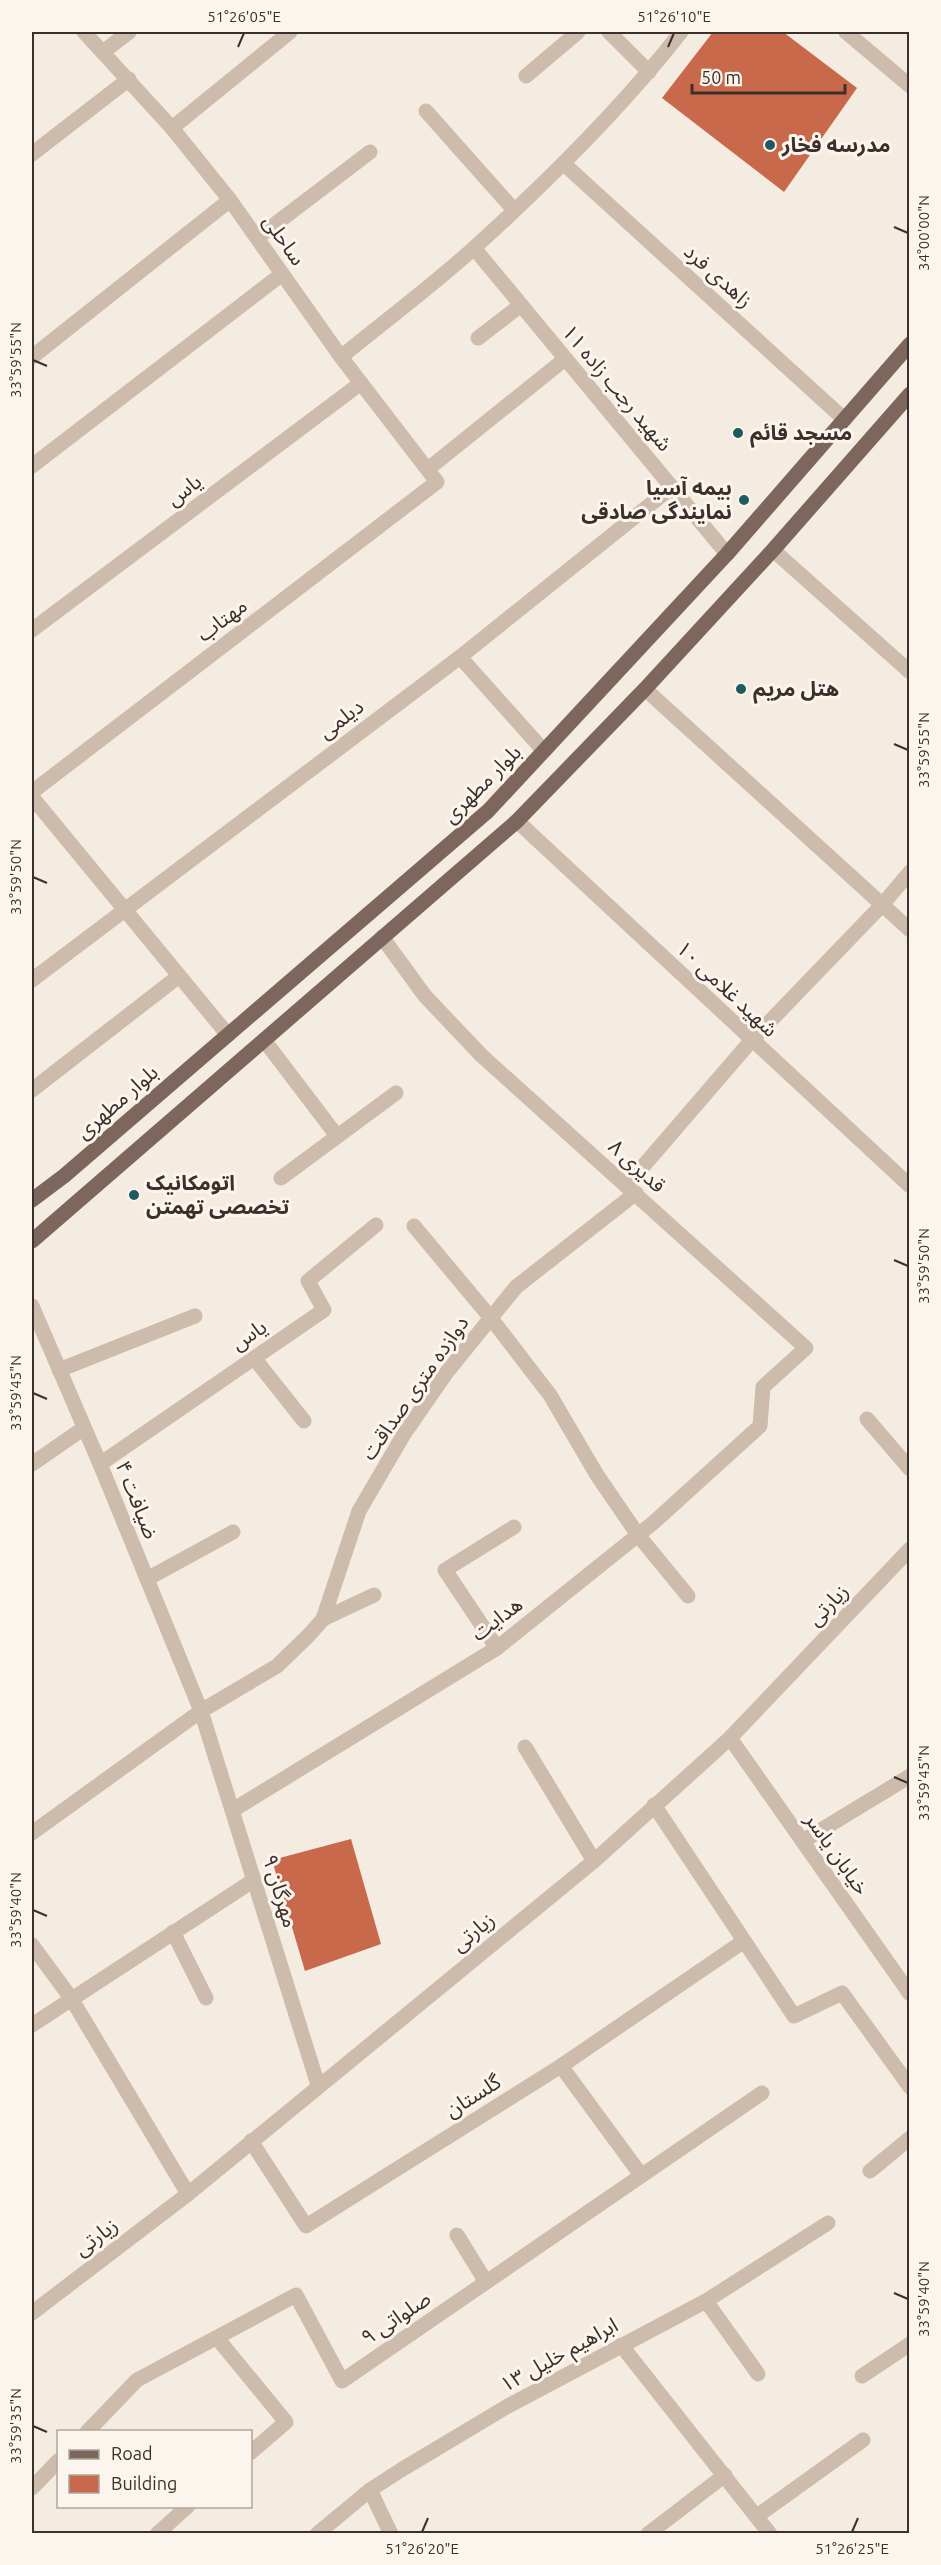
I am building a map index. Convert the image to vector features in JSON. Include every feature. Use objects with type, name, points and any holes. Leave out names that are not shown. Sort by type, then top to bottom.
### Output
[{"type":"main road","name":"بلوار مطهری","points":[[32,1200],[488,811],[727,554],[909,344]]},
{"type":"main road","points":[[32,1241],[517,822],[645,689],[773,550],[909,394]]},
{"type":"main road","points":[[93,1150],[113,1170]]},
{"type":"street","name":"ساحلی","points":[[84,32],[172,128],[230,200],[341,357],[433,476]]},
{"type":"street","points":[[103,52],[129,32]]},
{"type":"street","points":[[172,128],[290,32]]},
{"type":"street","points":[[526,76],[578,32]]},
{"type":"street","points":[[609,32],[649,72]]},
{"type":"street","points":[[341,357],[474,248],[564,164],[649,72],[681,32]]},
{"type":"street","points":[[846,32],[909,86]]},
{"type":"street","points":[[32,154],[129,79]]},
{"type":"street","points":[[426,111],[514,210]]},
{"type":"street","points":[[257,238],[370,152]]},
{"type":"street","name":"زاهدی فرد","points":[[564,164],[844,420]]},
{"type":"street","points":[[32,357],[230,200]]},
{"type":"street","name":"شهید رجب زاده ۱۱","points":[[474,248],[727,554]]},
{"type":"street","points":[[32,466],[282,274]]},
{"type":"street","points":[[478,338],[521,305]]},
{"type":"street","name":"مهتاب","points":[[32,795],[433,476],[566,359]]},
{"type":"street","name":"یاس","points":[[32,630],[361,383]]},
{"type":"street","name":"دیلمی","points":[[32,980],[123,909],[460,657],[672,487]]},
{"type":"street","points":[[773,550],[909,672]]},
{"type":"street","points":[[460,657],[544,751]]},
{"type":"street","points":[[645,689],[909,930]]},
{"type":"street","points":[[32,795],[228,1035]]},
{"type":"street","name":"شهید غلامی ۱۰","points":[[517,822],[909,1186]]},
{"type":"street","name":"دوازده متری صداقت","points":[[32,1833],[201,1711],[277,1666],[323,1619],[359,1511],[404,1434],[447,1372],[490,1317],[516,1287],[631,1189],[751,1041],[882,905],[909,872]]},
{"type":"street","name":"قدیری ۸","points":[[382,938],[425,996],[482,1056],[806,1348],[763,1387],[760,1426]]},
{"type":"street","points":[[32,1090],[179,976]]},
{"type":"street","points":[[264,1040],[337,1136]]},
{"type":"street","points":[[280,1178],[396,1093]]},
{"type":"street","name":"یاس","points":[[100,1464],[324,1310],[308,1281],[376,1225]]},
{"type":"street","points":[[414,1226],[490,1317],[550,1395],[597,1475],[638,1536],[688,1596]]},
{"type":"street","name":"ضیافت ۴","points":[[32,1306],[100,1464],[201,1711]]},
{"type":"street","points":[[59,1370],[195,1316]]},
{"type":"street","points":[[254,1358],[304,1422]]},
{"type":"street","points":[[867,1419],[909,1470]]},
{"type":"street","name":"هدایت","points":[[233,1810],[497,1648],[638,1536],[760,1426]]},
{"type":"street","points":[[32,1464],[84,1428]]},
{"type":"street","points":[[497,1648],[445,1570],[514,1527]]},
{"type":"street","points":[[147,1579],[233,1532]]},
{"type":"street","name":"زیارتی","points":[[32,2313],[188,2194],[318,2085],[594,1861],[730,1738],[909,1549]]},
{"type":"street","points":[[323,1619],[374,1595]]},
{"type":"street","name":"مهرگان ۹","points":[[201,1711],[318,2085]]},
{"type":"street","name":"خیابان یاسر","points":[[730,1738],[909,1994]]},
{"type":"street","points":[[525,1747],[594,1861]]},
{"type":"street","points":[[803,1840],[909,1776]]},
{"type":"street","points":[[654,1805],[794,2016],[842,1993],[909,2087]]},
{"type":"street","points":[[32,2025],[254,1880]]},
{"type":"street","points":[[172,1932],[206,1998]]},
{"type":"street","name":"گلستان","points":[[251,2141],[306,2226],[561,2066],[744,1941]]},
{"type":"street","points":[[32,1945],[71,1998],[188,2194]]},
{"type":"street","points":[[561,2066],[641,2175]]},
{"type":"street","name":"صلواتی ۹","points":[[89,2430],[137,2380],[296,2295],[342,2380],[762,2093]]},
{"type":"street","points":[[870,2171],[909,2138]]},
{"type":"street","name":"ابراهیم خلیل ۱۳","points":[[317,2534],[370,2490],[401,2470],[508,2406],[706,2301],[828,2223]]},
{"type":"street","points":[[457,2235],[486,2282]]},
{"type":"street","points":[[706,2301],[758,2374]]},
{"type":"street","points":[[217,2338],[286,2422],[252,2451]]},
{"type":"street","points":[[862,2376],[909,2344]]},
{"type":"street","points":[[621,2345],[770,2534]]},
{"type":"street","points":[[757,2516],[864,2440]]},
{"type":"street","points":[[32,2488],[57,2463]]},
{"type":"street","points":[[648,2534],[725,2475]]},
{"type":"street","points":[[370,2490],[391,2534]]},
{"type":"street","points":[[157,2534],[186,2508]]},
{"type":"building","name":"مدرسه فخار","points":[[713,32],[783,32],[857,88],[784,192],[662,98]]},
{"type":"building","points":[[351,1839],[381,1944],[305,1971],[272,1860]]},
{"type":"place","name":"مدرسه فخار","points":[[770,145]]},
{"type":"place","name":"مسجد قائم","points":[[738,433]]},
{"type":"place","name":"بیمه آسیا نمایندگی صادقی","points":[[744,500]]},
{"type":"place","name":"هتل مریم","points":[[741,689]]},
{"type":"place","name":"اتومکانیک تخصصی تهمتن","points":[[134,1195]]}]
